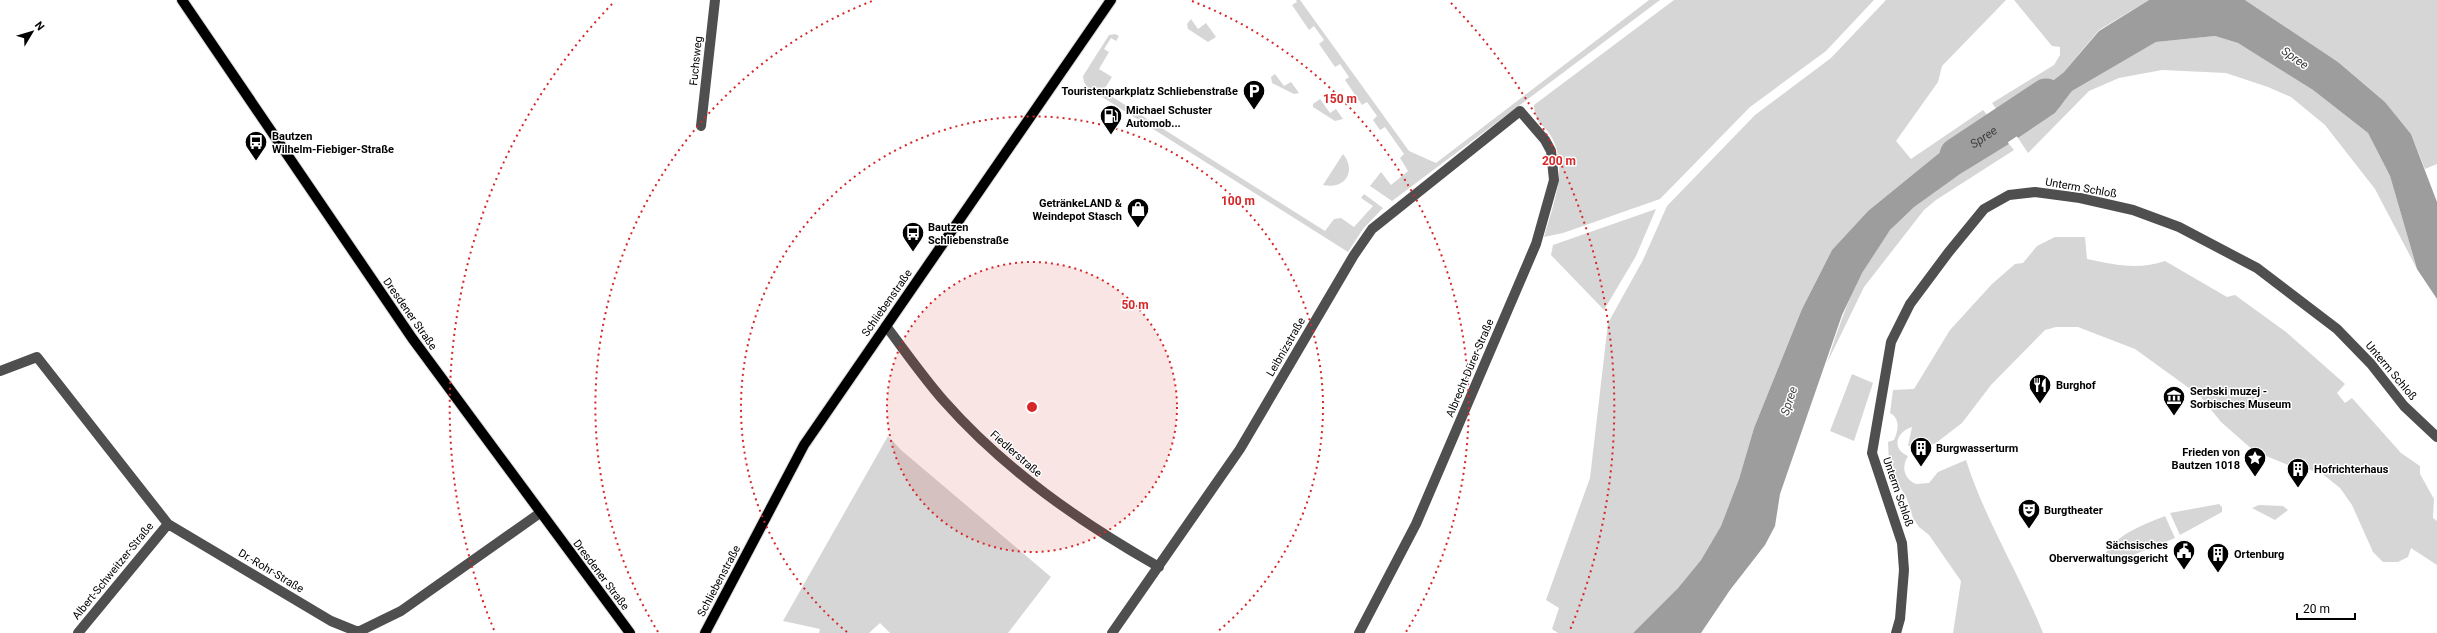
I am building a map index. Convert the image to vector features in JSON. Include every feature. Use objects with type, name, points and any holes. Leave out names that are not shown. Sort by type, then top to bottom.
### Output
[{"type":"main road","name":"Dresdener Straße","points":[[182,0],[412,338],[630,633]]},
{"type":"main road","name":"Schliebenstraße","points":[[705,633],[804,445],[1111,0]]},
{"type":"street","name":"Fuchsweg","points":[[701,126],[715,0]]},
{"type":"street","name":"Leibnizstraße","points":[[1112,633],[1159,568],[1240,449],[1354,255],[1372,229],[1520,111]]},
{"type":"street","name":"Albrecht-Dürer-Straße","points":[[1359,633],[1416,524],[1536,244],[1554,180],[1551,151],[1545,140],[1520,111]]},
{"type":"street","name":"Unterm Schloß","points":[[1896,633],[1900,619],[1904,570],[1902,543],[1872,453],[1891,342],[1910,304],[1984,209],[2009,195],[2035,192],[2080,198],[2133,210],[2179,227],[2257,268],[2336,329],[2371,364],[2404,406],[2437,437]]},
{"type":"street","name":"Fiedlerstraße","points":[[886,326],[944,400],[988,446],[1048,497],[1102,534],[1159,568]]},
{"type":"street","name":"Dr.-Rohr-Straße","points":[[0,371],[37,357],[168,524],[332,621],[358,632],[401,611],[540,513]]},
{"type":"street","name":"Albert-Schweitzer-Straße","points":[[78,633],[168,524]]},
{"type":"shaded area","points":[[1296,0],[1300,0],[1409,151],[1436,163],[1649,0],[1660,0],[1392,201],[1370,186],[1381,172],[1391,185],[1408,171],[1400,158],[1404,154],[1385,127],[1380,130],[1373,120],[1377,116],[1367,102],[1362,105],[1345,80],[1349,77],[1340,64],[1335,67],[1319,44],[1324,40],[1314,26],[1309,30],[1292,5],[1297,2]]},
{"type":"shaded area","points":[[1674,0],[1874,0],[1826,51],[1750,107],[1660,199],[1563,233],[1544,237],[1555,201],[1559,175],[1559,162],[1557,150],[1552,138],[1538,121],[1534,105]]},
{"type":"shaded area","points":[[1886,0],[2006,0],[1942,66],[1938,82],[1896,141],[1911,159],[1983,110],[1990,118],[1938,154],[1868,211],[1832,250],[1802,309],[1754,428],[1739,479],[1721,526],[1701,560],[1678,588],[1633,633],[1558,633],[1552,629],[1559,608],[1546,600],[1590,478],[1608,323],[1643,260],[1667,206],[1755,115],[1831,58]]},
{"type":"shaded area","points":[[2014,0],[2149,0],[2099,30],[2064,72],[2041,90],[1999,113],[1992,103],[2054,65],[2060,55],[2060,47],[2052,46]]},
{"type":"shaded area","points":[[2245,0],[2437,0],[2437,164],[2425,169],[2411,134],[2385,102],[2338,62]]},
{"type":"shaded area","points":[[1191,19],[1198,29],[1206,23],[1216,37],[1208,42],[1188,29],[1187,24]]},
{"type":"shaded area","points":[[1115,34],[1119,36],[1116,41],[1111,38],[1104,49],[1109,52],[1099,69],[1112,77],[1103,91],[1325,231],[1334,219],[1341,218],[1354,227],[1373,206],[1361,198],[1364,194],[1383,208],[1363,229],[1348,252],[1088,88],[1084,82],[1083,76],[1109,35]]},
{"type":"shaded area","points":[[2215,36],[2238,43],[2278,67],[2313,90],[2368,133],[2390,176],[2417,269],[2375,189],[2325,125],[2291,97],[2268,87],[2226,73],[2162,70],[2119,78],[2089,91],[2028,153],[2018,138],[2055,113],[2072,91],[2156,42]]},
{"type":"shaded area","points":[[1275,74],[1284,86],[1291,82],[1299,93],[1294,94],[1272,83],[1271,77]]},
{"type":"shaded area","points":[[1320,99],[1330,113],[1336,109],[1343,119],[1335,121],[1313,107],[1313,104]]},
{"type":"shaded area","points":[[2009,144],[2014,150],[1936,200],[1924,210],[1864,287],[1827,363],[1845,310],[1860,276],[1879,244],[1891,229],[1917,204],[1947,182]]},
{"type":"shaded area","points":[[1343,154],[1349,167],[1349,173],[1346,178],[1343,182],[1337,185],[1323,185]]},
{"type":"shaded area","points":[[1656,209],[1636,256],[1604,310],[1551,255],[1553,245]]},
{"type":"shaded area","points":[[2055,237],[2085,237],[2087,259],[2126,266],[2155,264],[2165,261],[2227,297],[2235,295],[2286,332],[2345,384],[2337,393],[2345,403],[2352,398],[2401,453],[2420,466],[2420,474],[2434,499],[2433,518],[2437,521],[2437,565],[2411,548],[2408,557],[2398,562],[2383,562],[2373,552],[2352,505],[2340,488],[2320,472],[2288,465],[2254,451],[2221,422],[2200,396],[2135,349],[2078,327],[2056,327],[2045,330],[1991,385],[1962,423],[1936,443],[1928,446],[1908,446],[1912,427],[1907,429],[1899,437],[1899,449],[1908,456],[1904,468],[1906,476],[1916,484],[1929,483],[1938,472],[1966,460],[1983,504],[2043,633],[1953,633],[1961,581],[1929,535],[1919,527],[1913,518],[1906,496],[1897,483],[1889,462],[1888,442],[1894,440],[1898,425],[1896,418],[1890,413],[1893,390],[1914,389],[1950,330],[1992,284],[2015,264],[2023,263],[2037,246]]},
{"type":"shaded area","points":[[1852,374],[1873,383],[1854,441],[1830,431]]},
{"type":"shaded area","points":[[888,436],[901,450],[1051,577],[1008,633],[890,633],[880,623],[869,633],[819,633],[820,629],[783,621]]},
{"type":"shaded area","points":[[2219,504],[2222,507],[2222,512],[2180,535],[2170,513]]},
{"type":"shaded area","points":[[2259,505],[2283,506],[2288,510],[2275,520],[2252,508]]},
{"type":"shaded area","points":[[2165,516],[2175,538],[2111,564],[2106,560],[2105,554],[2117,540],[2140,526]]},
{"type":"water","points":[[2149,0],[2245,0],[2338,62],[2385,102],[2411,134],[2437,202],[2437,299],[2417,269],[2390,176],[2368,133],[2313,90],[2238,43],[2215,36],[2156,42],[2072,91],[2055,113],[2018,138],[1999,113],[2041,90],[2064,72],[2099,31]]},
{"type":"water","points":[[1990,118],[2009,144],[1960,174],[1914,207],[1890,230],[1862,273],[1842,315],[1780,494],[1775,526],[1765,545],[1730,590],[1701,633],[1633,633],[1678,588],[1701,560],[1721,526],[1739,479],[1754,428],[1802,309],[1832,250],[1868,211],[1938,154]]},
{"type":"waterway","name":"Spree","points":[[1957,155],[2046,96]]},
{"type":"place","name":"Touristenparkplatz Schliebenstraße","points":[[1254,110]]},
{"type":"place","name":"Michael Schuster Automob...","points":[[1111,136]]},
{"type":"place","name":"Bautzen Wilhelm-Fiebiger-Straße","points":[[256,162]]},
{"type":"place","name":"GetränkeLAND & Weindepot Stasch","points":[[1138,228]]},
{"type":"place","name":"Bautzen Schliebenstraße","points":[[913,252]]},
{"type":"place","name":"Burghof","points":[[2040,404]]},
{"type":"place","name":"Serbski muzej - Sorbisches Museum","points":[[2174,416]]},
{"type":"place","name":"Burgwasserturm","points":[[1921,468]]},
{"type":"place","name":"Frieden von Bautzen 1018","points":[[2255,478]]},
{"type":"place","name":"Hofrichterhaus","points":[[2298,488]]},
{"type":"place","name":"Burgtheater","points":[[2029,530]]},
{"type":"place","name":"Sächsisches Oberverwaltungsgericht","points":[[2184,570]]},
{"type":"place","name":"Ortenburg","points":[[2218,574]]}]
